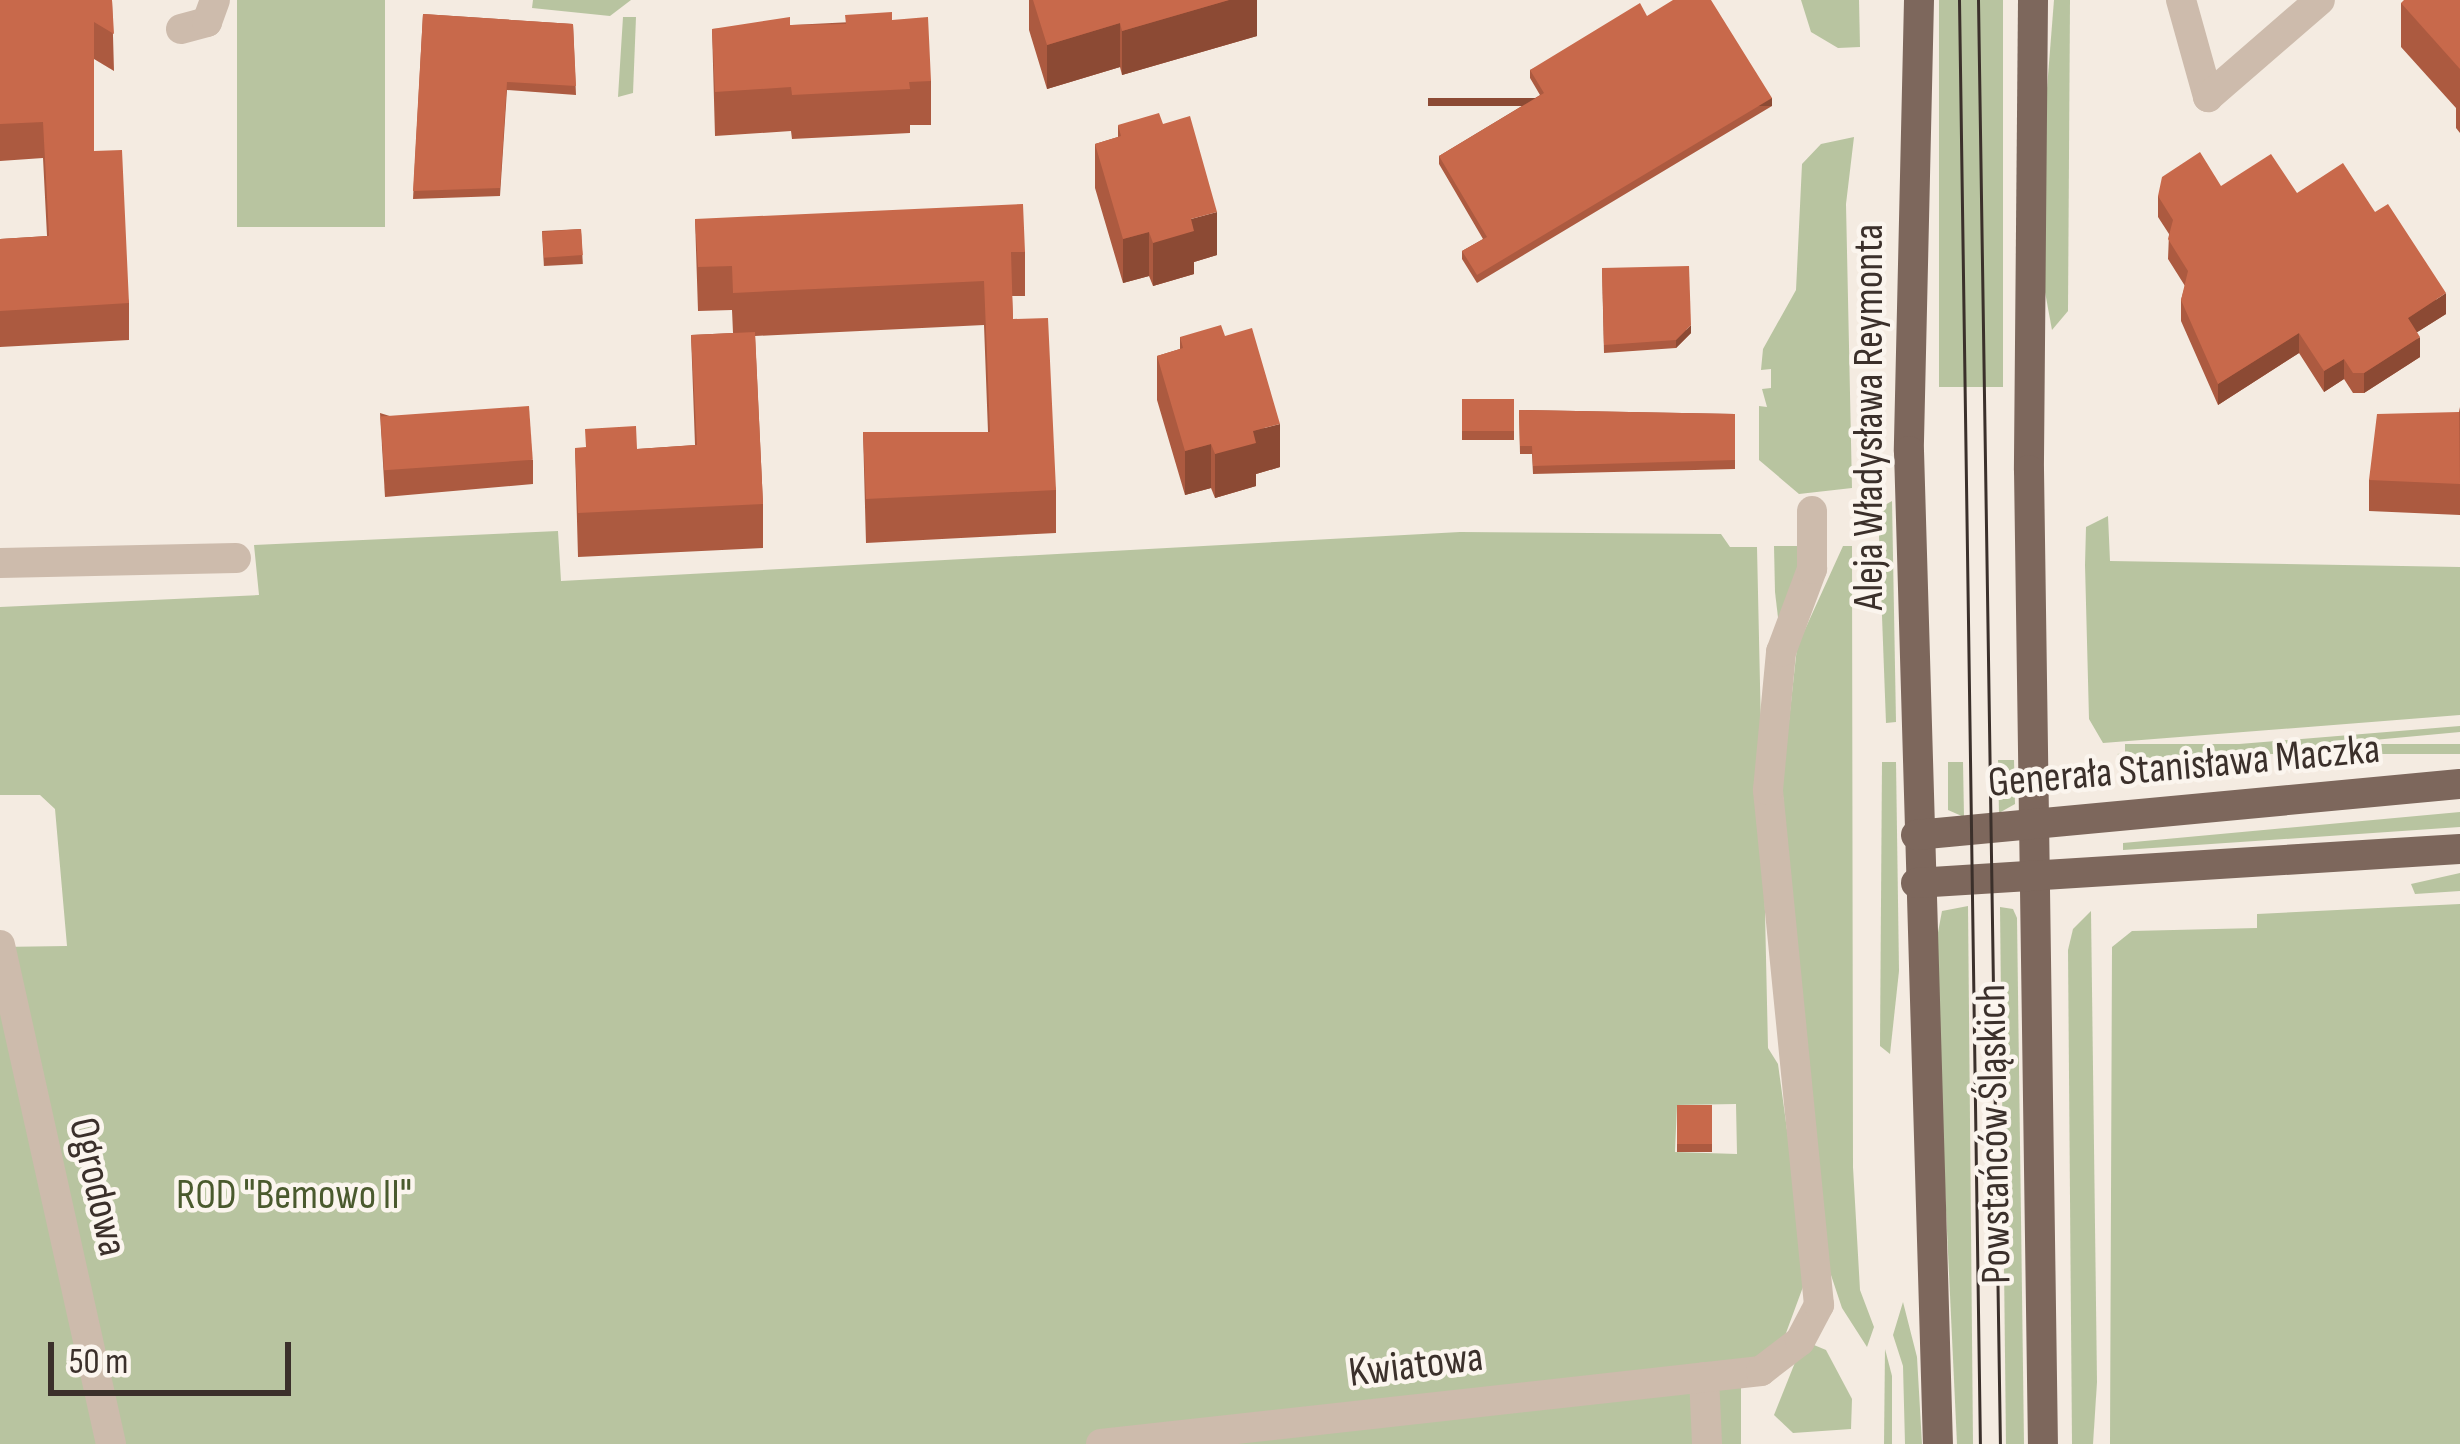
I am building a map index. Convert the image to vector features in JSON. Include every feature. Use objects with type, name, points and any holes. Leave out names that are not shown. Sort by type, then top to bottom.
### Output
[{"type":"main road","name":"Aleja Władysława Reymonta","points":[[1916,835],[1909,345],[1919,0]]},
{"type":"main road","points":[[2033,0],[2033,823]]},
{"type":"main road","name":"Generała Stanisława Maczka","points":[[1916,835],[2460,784]]},
{"type":"main road","name":"Powstańców Śląskich","points":[[2033,823],[2043,1444]]},
{"type":"main road","name":"Powstańców Śląskich","points":[[1916,835],[1939,1444]]},
{"type":"main road","points":[[1916,883],[2460,849]]},
{"type":"street","points":[[181,29],[207,22],[215,0]]},
{"type":"street","points":[[2181,0],[2208,97],[2320,0]]},
{"type":"street","name":"Kwiatowa","points":[[1101,1444],[1779,1365],[1820,1305],[1768,790],[1780,652],[1812,569],[1812,511]]},
{"type":"street","points":[[0,563],[236,558]]},
{"type":"street","name":"Ogrodowa","points":[[0,946],[111,1444]]},
{"type":"street","points":[[1704,1377],[1707,1444]]},
{"type":"green space","points":[[237,0],[385,0],[385,227],[237,227]]},
{"type":"green space","points":[[533,0],[631,0],[610,16],[532,8]]},
{"type":"green space","points":[[1801,0],[1859,0],[1860,47],[1838,48],[1811,32]]},
{"type":"green space","points":[[1939,0],[2003,0],[2003,387],[1939,387]]},
{"type":"green space","points":[[2054,0],[2070,0],[2068,311],[2052,330],[2043,281],[2044,126]]},
{"type":"green space","points":[[623,17],[636,17],[633,93],[618,97]]},
{"type":"green space","points":[[1854,137],[1846,204],[1852,488],[1799,494],[1759,460],[1759,406],[1767,407],[1762,389],[1771,388],[1771,369],[1761,370],[1763,349],[1796,290],[1802,164],[1821,144]]},
{"type":"green space","points":[[1892,501],[1896,722],[1886,723],[1878,509]]},
{"type":"green space","points":[[2108,516],[2110,561],[2460,567],[2460,715],[2103,743],[2089,719],[2085,565],[2086,527]]},
{"type":"green space","name":"ROD \"Bemowo II\"","points":[[558,531],[561,581],[1460,532],[1721,534],[1730,547],[1757,547],[1768,1048],[1778,1064],[1807,1276],[1779,1352],[1741,1362],[1741,1444],[0,1444],[0,947],[67,946],[55,809],[40,795],[0,795],[0,607],[259,595],[254,545]],"holes":[[[1736,1104],[1737,1154],[1675,1152],[1677,1105]]]},
{"type":"green space","points":[[1774,546],[1805,546],[1779,626],[1775,592]]},
{"type":"green space","points":[[1843,546],[1852,546],[1853,1167],[1860,1290],[1874,1327],[1867,1347],[1842,1308],[1822,1248],[1782,785],[1797,647]]},
{"type":"green space","points":[[2460,726],[2460,732],[2298,747],[2135,760],[2117,754]]},
{"type":"green space","points":[[2125,744],[2460,744],[2460,754],[2125,754]]},
{"type":"green space","points":[[1998,760],[2014,760],[2015,804],[1999,813]]},
{"type":"green space","points":[[1882,762],[1896,762],[1899,971],[1890,1054],[1880,1046]]},
{"type":"green space","points":[[1948,762],[1963,762],[1964,817],[1948,810]]},
{"type":"green space","points":[[2460,812],[2460,827],[2123,850],[2123,843]]},
{"type":"green space","points":[[2460,873],[2460,891],[2415,894],[2411,884]]},
{"type":"green space","points":[[2460,904],[2460,1444],[2110,1444],[2112,947],[2132,931],[2257,928],[2257,914]]},
{"type":"green space","points":[[1968,906],[1973,1444],[1957,1444],[1934,954],[1942,911]]},
{"type":"green space","points":[[2000,907],[2013,909],[2017,918],[2024,1444],[2006,1444]]},
{"type":"green space","points":[[2091,911],[2097,1382],[2093,1444],[2072,1444],[2068,950],[2073,929]]},
{"type":"green space","points":[[1903,1302],[1917,1357],[1922,1444],[1905,1444],[1903,1366],[1893,1335]]},
{"type":"green space","points":[[1814,1345],[1826,1350],[1852,1399],[1851,1429],[1793,1433],[1774,1415],[1800,1350]]},
{"type":"green space","points":[[1885,1349],[1892,1376],[1892,1444],[1884,1444]]},
{"type":"building","points":[[0,0],[112,0],[114,34],[94,22],[94,151],[122,150],[129,303],[0,311],[0,239],[49,236],[43,122],[0,124]]},
{"type":"building","points":[[1033,0],[1229,0],[1122,31],[1120,23],[1047,45]]},
{"type":"building","points":[[1673,0],[1711,0],[1772,98],[1477,275],[1462,251],[1487,237],[1439,156],[1544,93],[1530,70],[1640,3],[1647,16]]},
{"type":"building","points":[[2460,0],[2460,69],[2401,3]]},
{"type":"building","points":[[892,12],[892,20],[928,17],[931,81],[909,82],[910,89],[792,95],[791,87],[715,92],[712,29],[790,17],[790,25],[846,24],[845,15]]},
{"type":"building","points":[[423,14],[573,24],[576,86],[507,82],[500,188],[413,191]]},
{"type":"building","points":[[1159,113],[1163,124],[1190,116],[1217,212],[1191,219],[1194,231],[1153,243],[1149,232],[1123,239],[1095,144],[1121,136],[1118,125]]},
{"type":"building","points":[[2200,152],[2221,186],[2271,154],[2297,193],[2343,163],[2375,212],[2388,204],[2446,293],[2408,318],[2420,337],[2364,373],[2353,373],[2344,359],[2324,371],[2299,333],[2218,384],[2181,300],[2188,271],[2168,239],[2173,220],[2158,196],[2162,177]]},
{"type":"building","points":[[1023,204],[1025,252],[1011,252],[1013,319],[1048,318],[1056,490],[866,499],[863,432],[990,432],[984,281],[733,293],[732,266],[698,267],[695,219]]},
{"type":"building","points":[[581,229],[583,255],[544,258],[542,232]]},
{"type":"building","points":[[1689,266],[1691,325],[1676,340],[1604,345],[1602,268]]},
{"type":"building","points":[[1221,325],[1225,336],[1252,328],[1280,424],[1253,431],[1256,443],[1215,454],[1211,444],[1185,451],[1157,356],[1183,348],[1180,337]]},
{"type":"building","points":[[755,332],[763,504],[578,513],[575,448],[586,447],[585,429],[636,426],[637,449],[697,445],[691,335]]},
{"type":"building","points":[[1462,399],[1514,399],[1514,431],[1462,431]]},
{"type":"building","points":[[529,406],[533,460],[384,470],[380,416]]},
{"type":"building","points":[[2459,406],[2460,484],[2369,480],[2377,414],[2459,412]]},
{"type":"building","points":[[1519,410],[1735,414],[1735,460],[1533,466],[1532,446],[1520,446]]},
{"type":"building","points":[[1677,1105],[1712,1105],[1712,1144],[1677,1144]]},
{"type":"tram line","points":[[1959,0],[1980,1444]]},
{"type":"tram line","points":[[1978,0],[2000,1444]]}]
